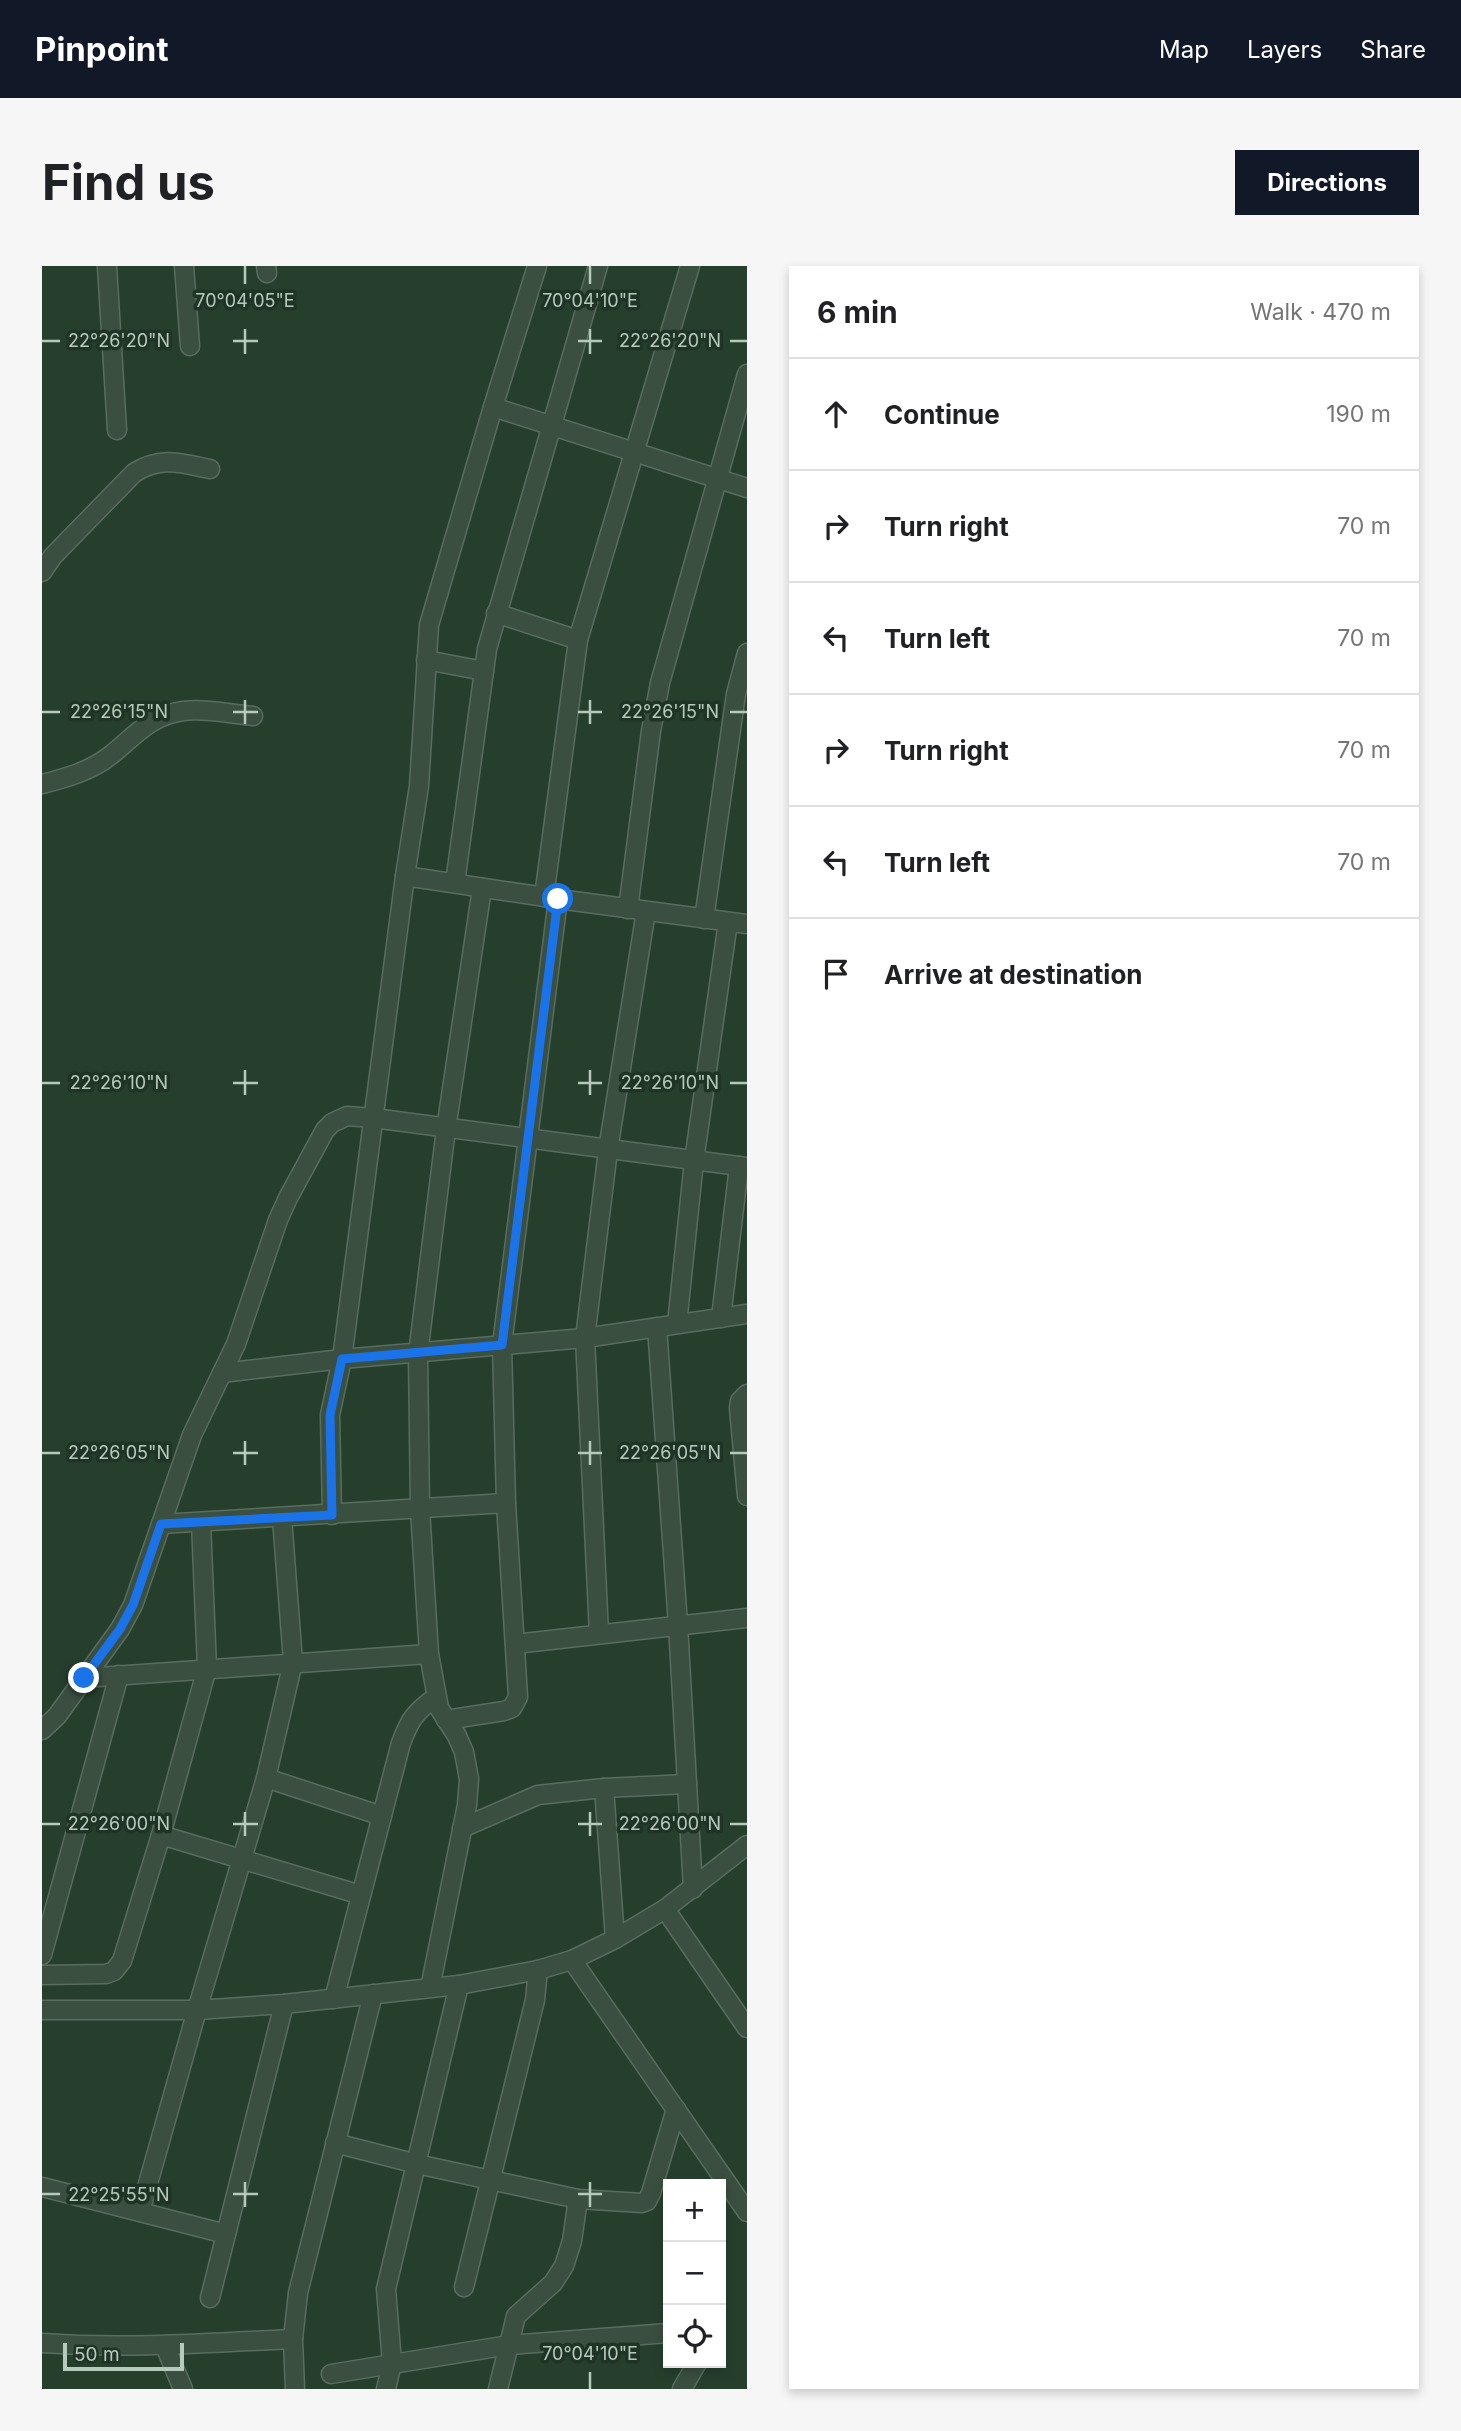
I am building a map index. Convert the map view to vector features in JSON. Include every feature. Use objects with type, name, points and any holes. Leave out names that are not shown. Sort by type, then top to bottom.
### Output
[{"type":"street","points":[[107,266],[117,430]]},
{"type":"street","points":[[184,266],[190,346]]},
{"type":"street","points":[[332,1515],[330,1415],[342,1359],[419,786],[429,625],[492,407],[537,266]]},
{"type":"street","points":[[455,883],[484,671],[496,614],[598,266]]},
{"type":"street","points":[[446,1720],[512,1708],[518,1697],[506,1503],[502,1345],[527,1140],[578,640],[690,266]]},
{"type":"street","points":[[599,1634],[585,1338],[637,910],[651,731],[660,682],[747,374]]},
{"type":"street","points":[[492,407],[747,488]]},
{"type":"street","points":[[42,572],[53,556],[134,473],[160,462],[210,469]]},
{"type":"street","points":[[496,614],[578,640]]},
{"type":"street","points":[[704,919],[734,704],[747,653]]},
{"type":"street","points":[[426,660],[484,671]]},
{"type":"street","points":[[42,784],[95,765],[111,755],[135,733],[172,714],[196,710],[253,716]]},
{"type":"street","points":[[405,876],[747,924]]},
{"type":"street","points":[[430,1988],[462,1828],[469,1779],[457,1736],[436,1698],[429,1654],[420,1509],[418,1354],[446,1129],[482,888]]},
{"type":"street","points":[[677,1324],[694,1161],[728,922]]},
{"type":"street","points":[[42,1730],[57,1716],[120,1629],[133,1605],[192,1435],[236,1344],[278,1220],[325,1130],[338,1118],[373,1118],[743,1167],[721,1318]]},
{"type":"street","points":[[222,1373],[342,1359],[585,1338],[747,1314]]},
{"type":"street","points":[[657,1327],[693,1889]]},
{"type":"street","points":[[747,1394],[740,1401],[739,1408],[747,1496]]},
{"type":"street","points":[[161,1524],[506,1503]]},
{"type":"street","points":[[140,2212],[266,1778],[293,1662],[282,1518]]},
{"type":"street","points":[[42,1975],[106,1974],[119,1967],[161,1835],[207,1668],[201,1522]]},
{"type":"street","points":[[515,1644],[747,1618]]},
{"type":"street","points":[[84,1678],[429,1654]]},
{"type":"street","points":[[42,1955],[119,1675]]},
{"type":"street","points":[[334,1999],[409,1723],[416,1712],[436,1698]]},
{"type":"street","points":[[266,1778],[382,1816]]},
{"type":"street","points":[[462,1828],[538,1795],[604,1788],[687,1784]]},
{"type":"street","points":[[604,1788],[615,1939]]},
{"type":"street","points":[[161,1835],[361,1895]]},
{"type":"street","points":[[42,2010],[197,2010],[284,2004],[459,1985],[538,1970],[572,1960],[615,1939],[665,1909],[747,1845]]},
{"type":"street","points":[[665,1909],[747,2028]]},
{"type":"street","points":[[572,1960],[747,2212]]},
{"type":"street","points":[[464,2287],[536,2000],[538,1970]]},
{"type":"street","points":[[386,2389],[392,2363],[386,2289],[459,1985]]},
{"type":"street","points":[[295,2389],[293,2339],[298,2293],[373,1994]]},
{"type":"street","points":[[210,2298],[284,2004]]},
{"type":"street","points":[[335,2143],[578,2199],[632,2204],[647,2201],[676,2109]]},
{"type":"street","points":[[42,2187],[226,2234]]},
{"type":"street","points":[[498,2389],[516,2316],[553,2283],[564,2266],[572,2241],[578,2199]]},
{"type":"street","points":[[331,2374],[509,2345],[663,2333]]},
{"type":"street","points":[[42,2343],[165,2346],[293,2339]]},
{"type":"street","points":[[165,2346],[183,2389]]},
{"type":"street","points":[[682,2389],[694,2368]]},
{"type":"route","points":[[84,1678],[120,1629],[133,1605],[161,1524],[332,1515],[329,1428],[331,1402],[342,1359],[502,1345],[558,899]]}]
